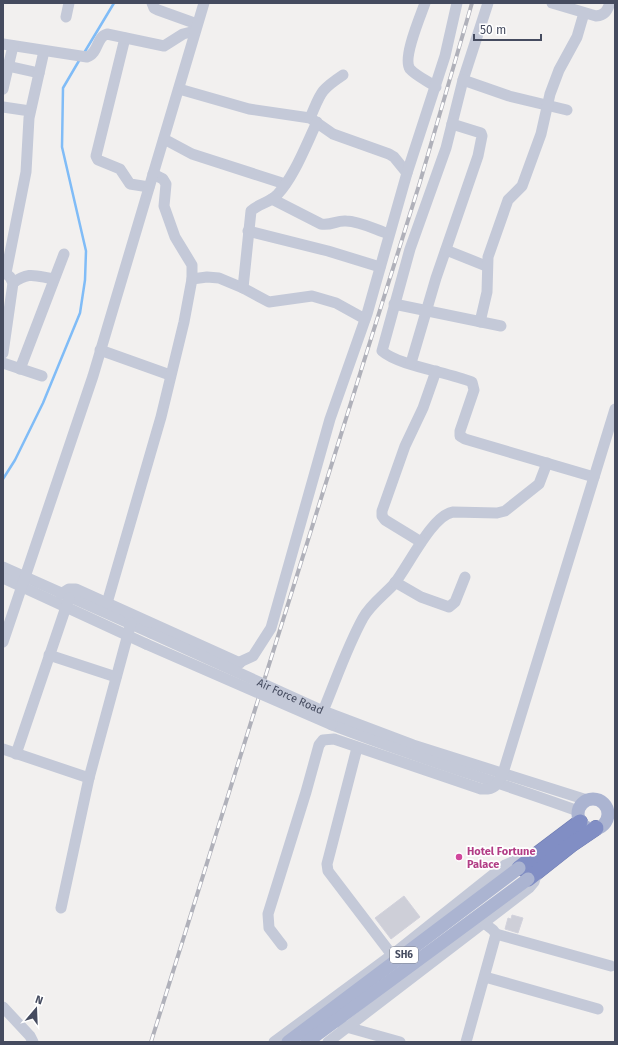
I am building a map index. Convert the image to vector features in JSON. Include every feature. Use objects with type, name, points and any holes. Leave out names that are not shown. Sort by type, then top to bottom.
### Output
[{"type":"highway","name":"SH6","points":[[528,870],[579,816]]},
{"type":"highway","name":"SH6","points":[[528,870],[596,828]]},
{"type":"main road","name":"SH6","points":[[579,816],[580,805],[587,800],[596,799],[609,803],[608,811],[611,817],[601,826],[596,828]]},
{"type":"main road","points":[[579,816],[590,828],[596,828]]},
{"type":"main road","name":"SH6","points":[[288,1042],[528,870]]},
{"type":"main road","name":"SH6","points":[[307,1042],[528,870]]},
{"type":"street","points":[[66,17],[69,3]]},
{"type":"street","points":[[152,3],[154,8],[196,28]]},
{"type":"street","points":[[3,642],[93,376],[204,3]]},
{"type":"street","points":[[425,3],[411,44],[408,63],[411,70],[436,86]]},
{"type":"street","points":[[229,667],[253,656],[271,628],[330,419],[365,319],[407,173],[445,56],[457,3]]},
{"type":"street","points":[[488,3],[463,80],[446,148],[410,249],[382,350],[386,354],[411,363],[468,380],[474,385],[474,390],[461,425],[460,436],[464,439],[594,477]]},
{"type":"street","points":[[552,3],[596,16],[602,16],[606,12],[610,3]]},
{"type":"street","points":[[480,322],[487,292],[486,266],[488,257],[508,200],[522,186],[541,134],[547,104],[559,70],[577,37],[584,13]]},
{"type":"street","points":[[3,89],[8,45],[87,57],[95,52],[102,36],[107,34],[164,46],[196,28]]},
{"type":"street","points":[[125,38],[96,156],[102,162],[120,169],[130,184],[149,187]]},
{"type":"street","points":[[13,283],[4,272],[26,172],[30,111],[44,51]]},
{"type":"street","points":[[6,66],[39,73]]},
{"type":"street","points":[[243,288],[250,212],[272,199],[285,184],[314,120],[321,92],[325,87],[343,75]]},
{"type":"street","points":[[463,80],[509,96],[567,110]]},
{"type":"street","points":[[179,89],[249,109],[314,120],[333,134],[390,154],[407,173]]},
{"type":"street","points":[[3,107],[30,111]]},
{"type":"street","points":[[411,363],[446,250],[478,156],[482,136],[481,132],[477,130],[452,124]]},
{"type":"street","points":[[164,139],[192,154],[285,184]]},
{"type":"street","points":[[107,603],[161,417],[184,322],[192,279],[192,265],[175,237],[164,206],[166,184],[163,179],[154,174]]},
{"type":"street","points":[[272,199],[321,224],[328,225],[344,220],[352,221],[389,234]]},
{"type":"street","points":[[248,231],[328,250],[380,267]]},
{"type":"street","points":[[446,250],[486,266]]},
{"type":"street","points":[[20,369],[64,254]]},
{"type":"street","points":[[4,347],[13,283],[23,276],[28,275],[54,279]]},
{"type":"street","points":[[192,279],[208,277],[219,278],[243,288],[269,302],[312,296],[336,303],[365,319]]},
{"type":"street","points":[[394,304],[501,326]]},
{"type":"street","points":[[100,350],[170,376]]},
{"type":"street","points":[[3,363],[42,376]]},
{"type":"street","points":[[421,542],[385,520],[382,516],[382,512],[405,446],[423,408],[436,371]]},
{"type":"street","points":[[282,945],[269,928],[268,914],[319,745],[323,740],[328,739],[481,789],[490,790],[496,787],[615,409]]},
{"type":"street","points":[[323,711],[363,618],[395,582],[421,542],[447,513],[497,513],[510,508],[539,484],[547,463]]},
{"type":"street","name":"Air Force Road","points":[[3,567],[23,581],[66,600],[131,624],[229,667],[323,711],[375,732],[500,778],[579,816]]},
{"type":"street","points":[[395,582],[421,597],[449,607],[455,602],[465,577]]},
{"type":"street","name":"Air Force Road","points":[[3,578],[23,581]]},
{"type":"street","points":[[16,754],[49,655],[68,589],[76,589],[240,663]]},
{"type":"street","name":"Air Force Road","points":[[66,600],[128,636],[332,725],[388,747],[587,800]]},
{"type":"street","points":[[61,908],[89,778],[131,624]]},
{"type":"street","points":[[49,655],[116,677]]},
{"type":"street","points":[[357,748],[327,864],[328,871],[392,955]]},
{"type":"street","points":[[3,749],[89,778]]},
{"type":"street","points":[[274,1042],[392,955],[505,865],[516,860],[528,870],[534,882],[529,888],[328,1042]]},
{"type":"street","points":[[484,923],[496,934],[611,966]]},
{"type":"street","points":[[466,1042],[496,934]]},
{"type":"street","points":[[485,977],[598,1009]]},
{"type":"street","points":[[3,1007],[30,1036],[33,1042]]},
{"type":"street","points":[[308,1017],[400,1042]]},
{"type":"building","points":[[404,896],[420,917],[391,939],[375,918]]},
{"type":"building","points":[[512,915],[523,918],[518,933],[505,929],[508,918],[511,919]]},
{"type":"waterway","points":[[84,53],[114,3]]},
{"type":"waterway","points":[[3,479],[15,460],[43,403],[80,313],[85,280],[86,251],[62,147],[63,88],[80,59]]},
{"type":"railway","points":[[151,1042],[420,182],[472,3]]},
{"type":"place","name":"Hotel Fortune Palace","points":[[459,857]]}]
